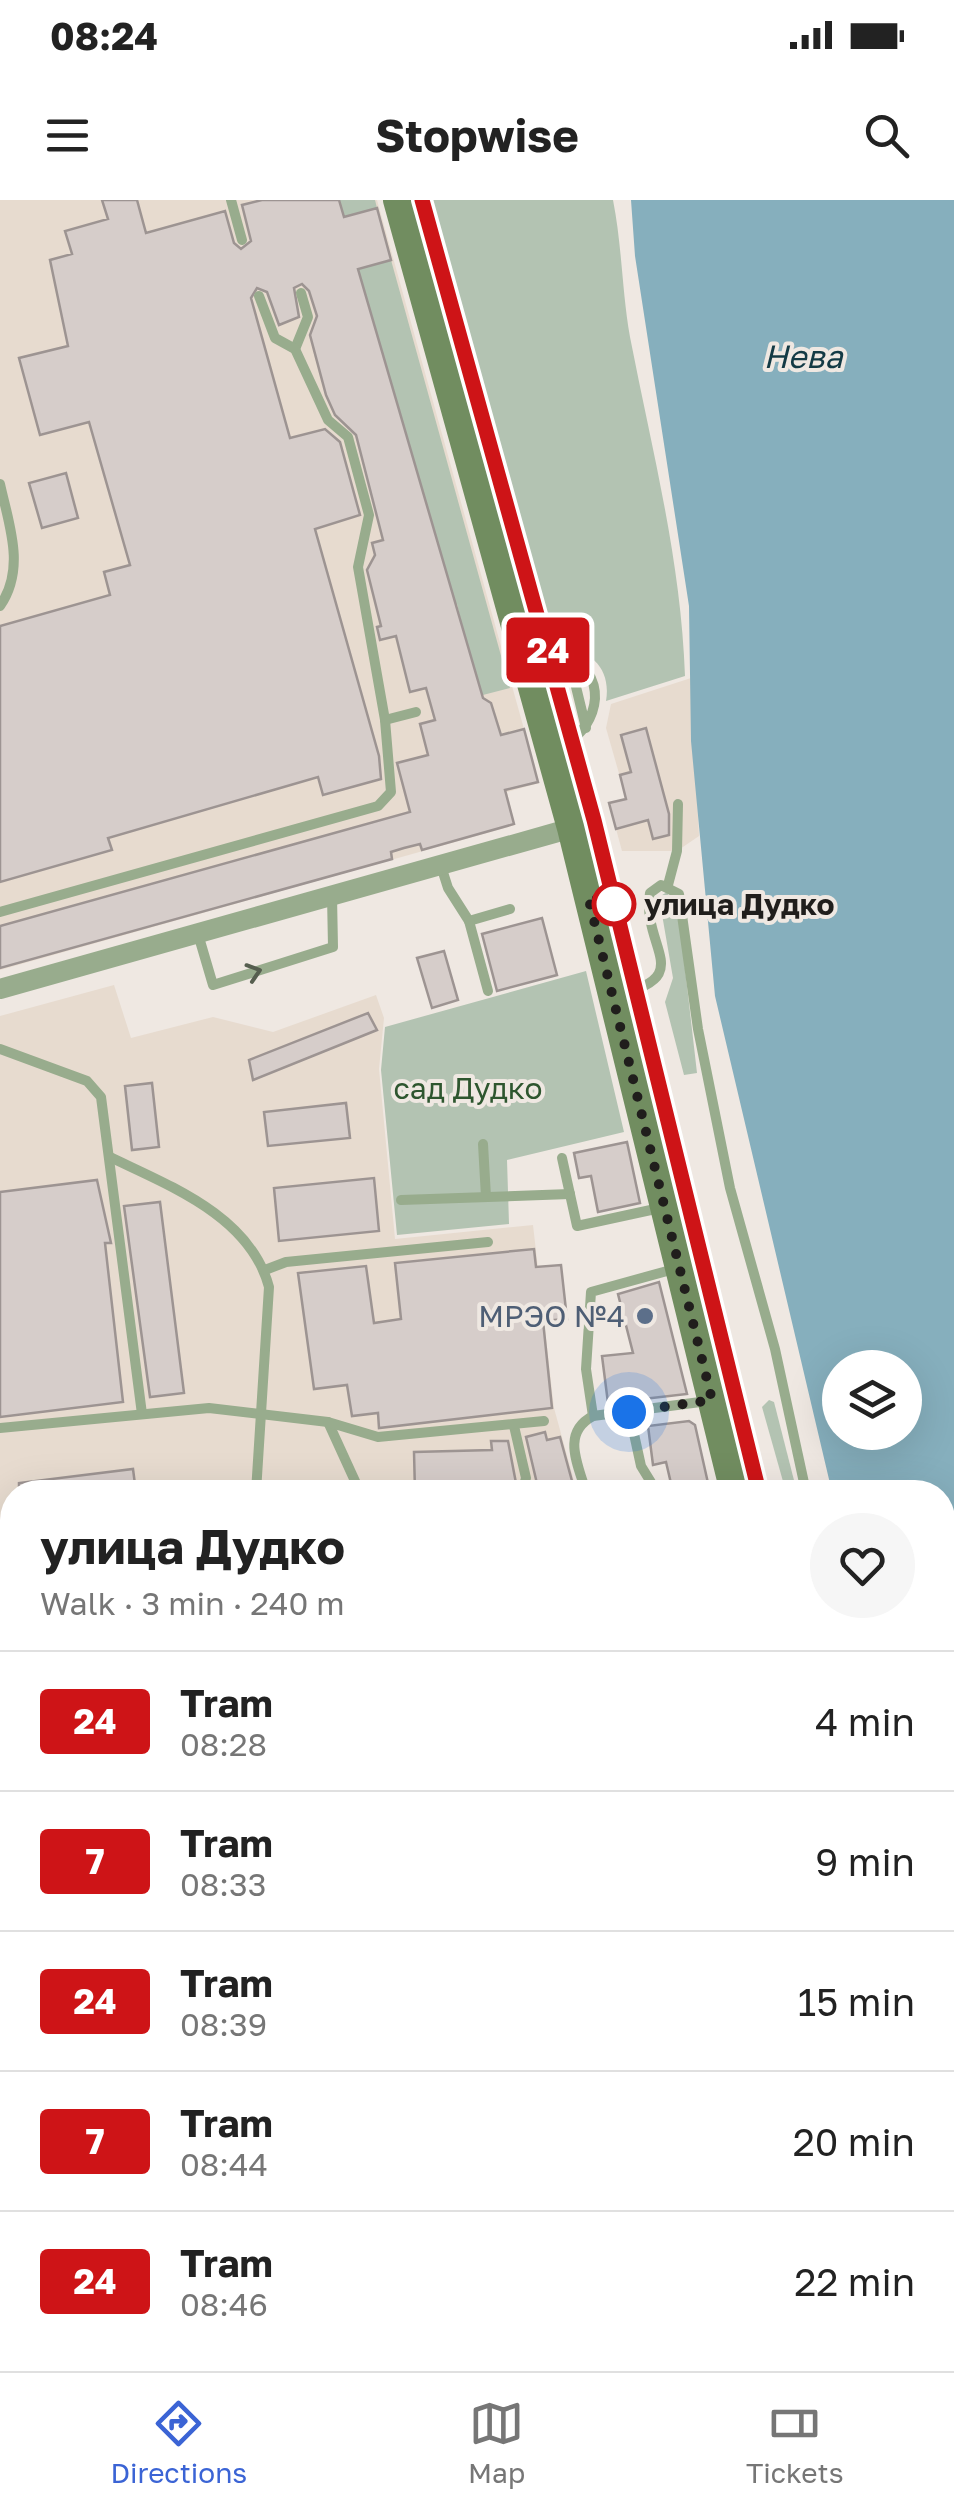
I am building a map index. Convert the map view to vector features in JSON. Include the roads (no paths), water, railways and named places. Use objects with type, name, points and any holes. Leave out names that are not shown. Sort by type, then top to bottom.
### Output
[{"type":"main road","points":[[398,200],[572,828],[662,1208],[732,1480]]},
{"type":"street","points":[[0,989],[572,828]]},
{"type":"lane","points":[[231,200],[242,240]]},
{"type":"lane","points":[[295,349],[308,318],[302,294]]},
{"type":"lane","points":[[0,912],[378,806],[387,800],[393,780],[358,567],[369,516],[348,437],[320,405],[295,349],[276,338],[258,296]]},
{"type":"lane","points":[[0,484],[15,551],[10,590],[0,606]]},
{"type":"lane","points":[[528,667],[569,658],[584,666],[593,688],[595,703],[586,730],[573,743],[551,752]]},
{"type":"lane","points":[[385,720],[416,712]]},
{"type":"lane","points":[[668,885],[677,852],[678,804]]},
{"type":"lane","points":[[441,865],[448,888],[469,922],[488,992]]},
{"type":"lane","points":[[612,997],[650,988],[658,979],[660,966],[648,901],[654,887],[668,885],[679,894],[698,1029],[730,1188],[775,1349],[803,1480]]},
{"type":"lane","points":[[198,933],[213,985],[333,947],[332,896]]},
{"type":"lane","points":[[469,922],[510,909]]},
{"type":"lane","points":[[0,1050],[20,1061],[87,1082],[101,1098],[142,1414]]},
{"type":"lane","points":[[483,1144],[486,1196]]},
{"type":"lane","points":[[110,1156],[186,1193],[216,1214],[265,1270],[269,1288],[257,1480]]},
{"type":"lane","points":[[562,1158],[577,1226],[662,1208]]},
{"type":"lane","points":[[401,1200],[570,1194]]},
{"type":"lane","points":[[265,1270],[286,1262],[488,1242]]},
{"type":"lane","points":[[593,1416],[586,1369],[592,1292],[678,1268]]},
{"type":"lane","points":[[583,1480],[573,1447],[574,1434],[593,1416],[712,1400]]},
{"type":"lane","points":[[0,1428],[210,1408],[328,1422],[378,1437],[544,1421]]},
{"type":"lane","points":[[629,1412],[641,1466],[650,1480]]},
{"type":"lane","points":[[328,1422],[355,1480]]},
{"type":"lane","points":[[514,1426],[525,1480]]},
{"type":"water","name":"Нева","points":[[631,200],[954,200],[954,1480],[829,1480],[822,1450],[922,1450],[922,1350],[822,1350],[822,1450],[715,996],[691,741],[689,606],[635,256]]},
{"type":"tram line","points":[[422,200],[594,820],[756,1480]]},
{"type":"tram line","name":"24","points":[[422,200],[594,820],[756,1480]]},
{"type":"place","name":"улица Дудко","points":[[614,904]]},
{"type":"place","name":"МРЭО №4","points":[[645,1316]]},
{"type":"park label","name":"сад Дудко","points":[[468,1088]]}]
